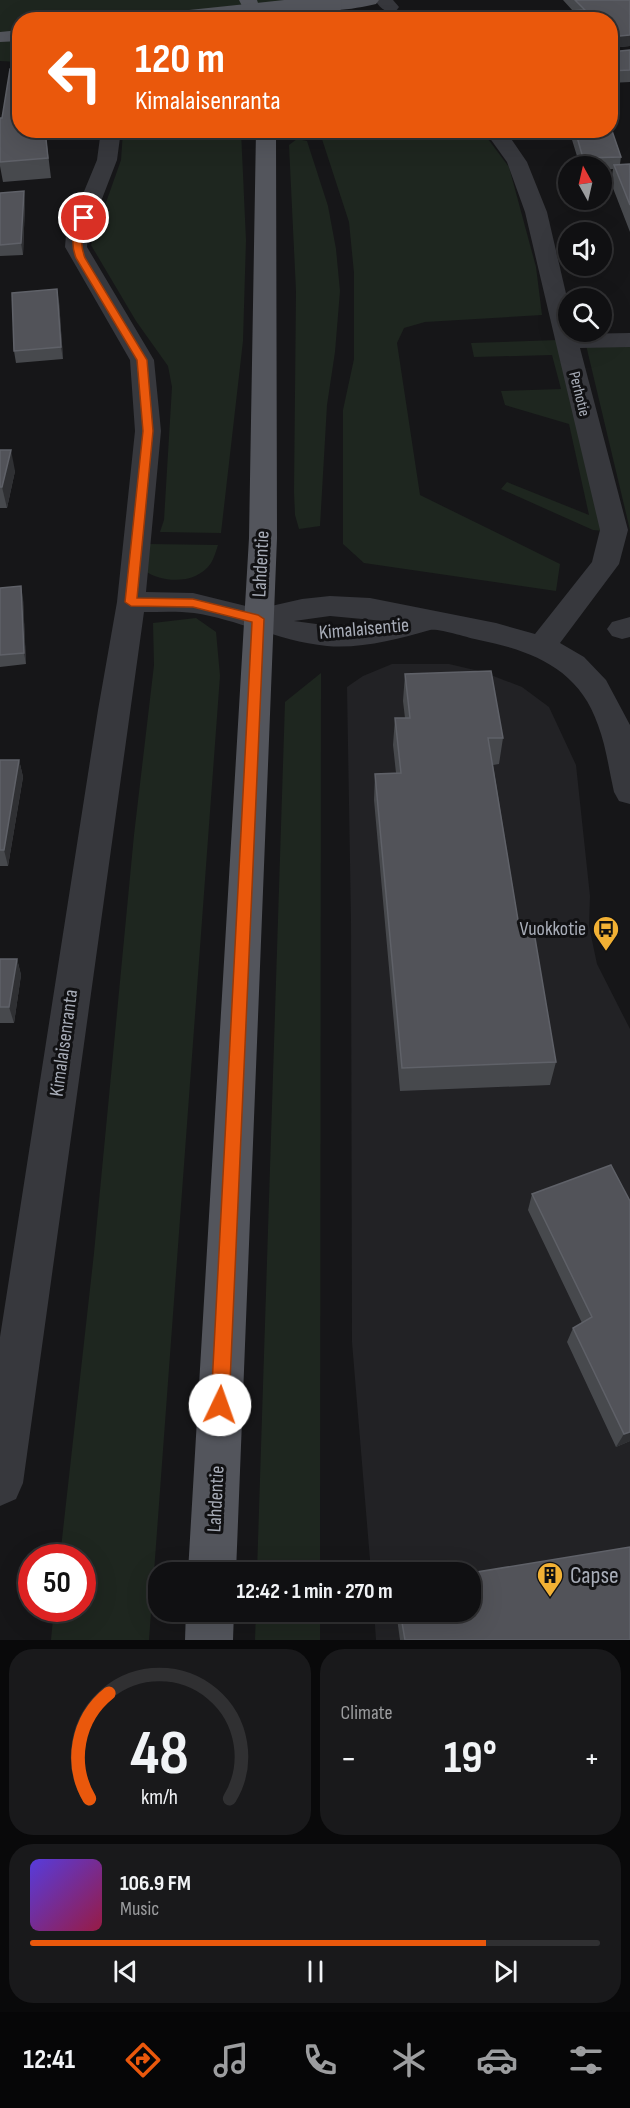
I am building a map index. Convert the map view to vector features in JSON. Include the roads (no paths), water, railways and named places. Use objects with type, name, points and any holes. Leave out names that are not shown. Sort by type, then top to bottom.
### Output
[{"type":"main road","points":[[266,12],[370,0]]},
{"type":"main road","name":"Lahdentie","points":[[212,1562],[263,538],[266,138]]},
{"type":"main road","points":[[209,1640],[210,1622]]},
{"type":"street","name":"Kimalaisenranta","points":[[0,1484],[111,722],[131,602],[148,431],[142,360],[85,266],[76,247],[77,235],[108,160],[110,138]]},
{"type":"street","name":"Perhotie","points":[[500,138],[517,162],[536,212],[558,307]]},
{"type":"street","points":[[612,340],[630,340]]},
{"type":"street","name":"Perhotie","points":[[542,646],[605,564],[614,530],[566,342]]},
{"type":"street","points":[[131,602],[193,603],[258,619]]},
{"type":"street","name":"Kimalaisentie","points":[[258,619],[298,633],[331,636],[377,632],[435,621],[496,633],[542,646],[573,665],[595,688],[614,725],[630,792]]},
{"type":"place","name":"Vuokkotie","points":[[606,952]]},
{"type":"place","name":"Capse","points":[[550,1598]]}]
